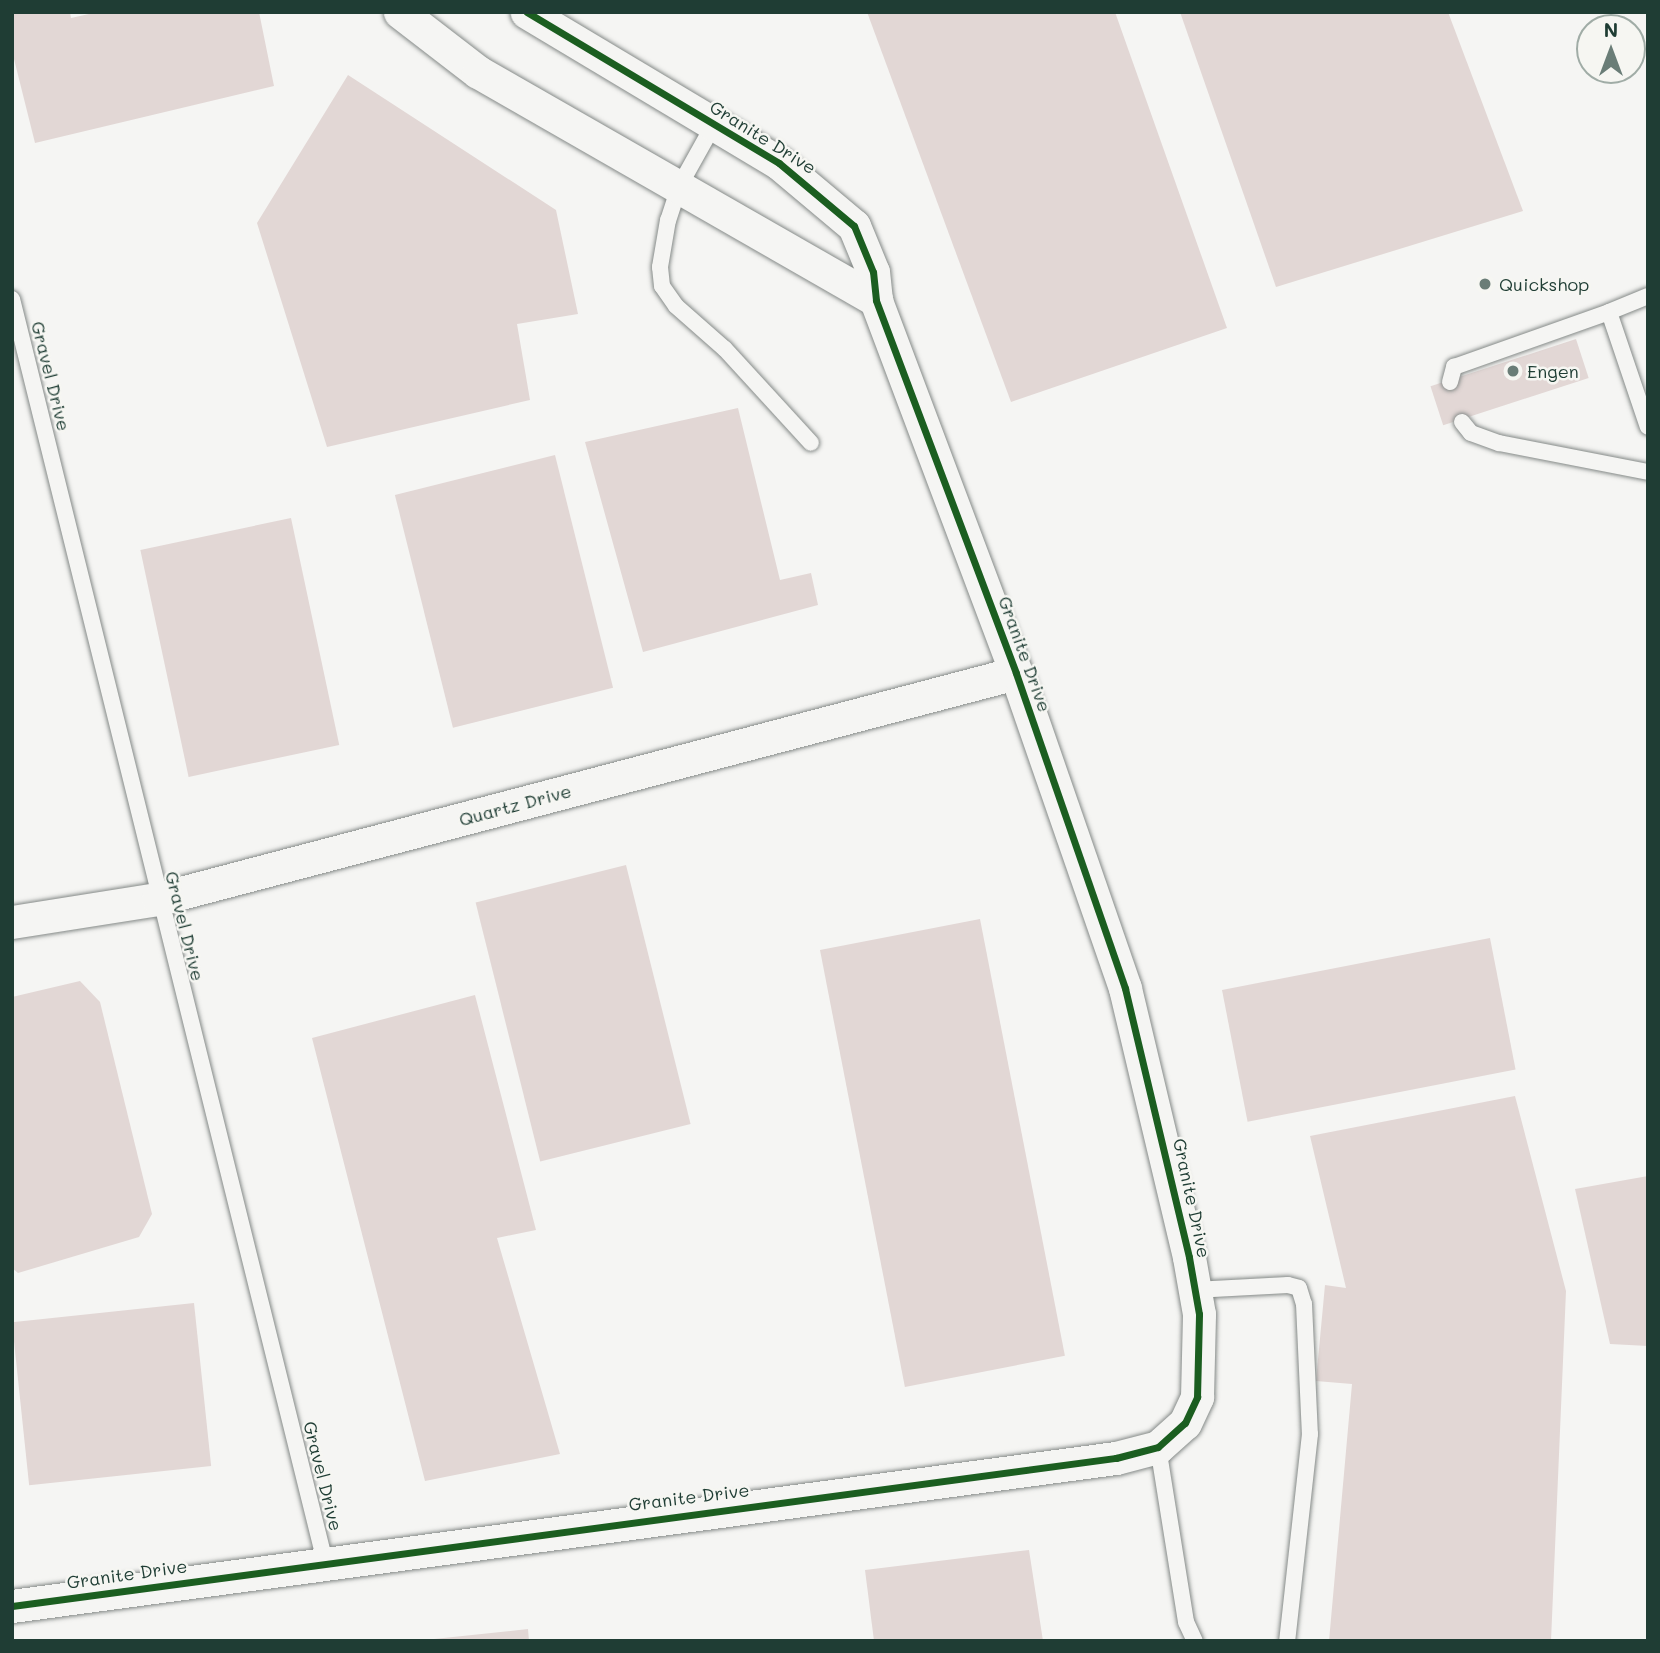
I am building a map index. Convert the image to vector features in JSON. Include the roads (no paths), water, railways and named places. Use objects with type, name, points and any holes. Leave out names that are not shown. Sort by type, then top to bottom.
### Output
[{"type":"street","points":[[400,12],[478,72],[876,300]]},
{"type":"street","name":"Granite Drive","points":[[12,1606],[324,1562],[1116,1458],[1158,1447],[1185,1423],[1198,1397],[1201,1366],[1194,1290],[1164,1141],[1125,988],[1016,673],[876,300],[873,272],[854,226],[803,178],[527,12]]},
{"type":"street","name":"Quartz Drive","points":[[12,922],[158,899],[1016,673]]},
{"type":"lane","points":[[714,124],[679,187],[668,220],[660,267],[662,286],[676,306],[733,358],[811,443]]},
{"type":"lane","points":[[1450,382],[1454,367],[1648,296]]},
{"type":"lane","name":"Gravel Drive","points":[[12,299],[158,899],[324,1562]]},
{"type":"lane","points":[[1609,312],[1648,427]]},
{"type":"lane","points":[[1462,422],[1471,433],[1499,443],[1648,472]]},
{"type":"lane","points":[[1194,1290],[1289,1285],[1299,1288],[1304,1304],[1310,1434],[1287,1641]]},
{"type":"lane","points":[[1158,1447],[1186,1622],[1195,1641]]},
{"type":"place","name":"Quickshop","points":[[1485,284]]},
{"type":"place","name":"Engen","points":[[1513,371]]}]
